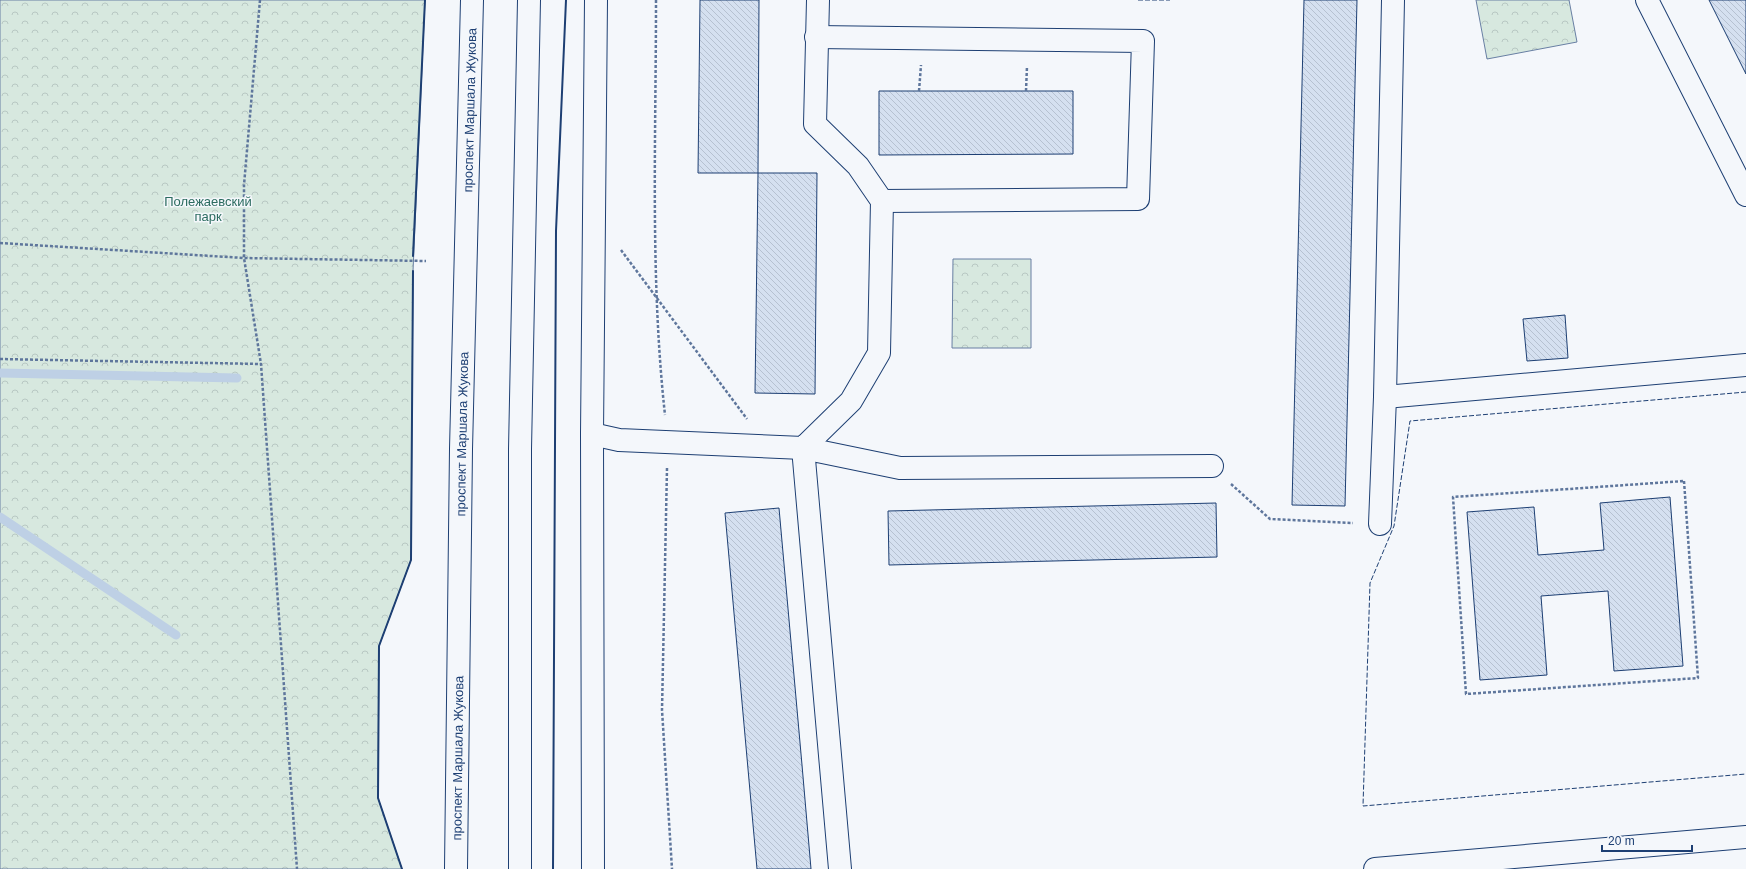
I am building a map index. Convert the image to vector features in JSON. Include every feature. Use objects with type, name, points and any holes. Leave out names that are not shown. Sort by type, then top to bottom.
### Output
[{"type":"main road","name":"проспект Маршала Жукова","points":[[456,869],[461,449],[472,0]]},
{"type":"main road","points":[[520,869],[520,449],[529,0]]},
{"type":"main road","points":[[593,869],[592,434],[596,0]]},
{"type":"main road","points":[[803,448],[851,401],[879,353],[882,201],[858,166],[815,124],[818,0]]},
{"type":"main road","points":[[1380,524],[1385,397],[1393,0]]},
{"type":"main road","points":[[1647,0],[1746,195]]},
{"type":"main road","points":[[816,37],[1143,41],[1138,199],[882,201]]},
{"type":"main road","points":[[1385,397],[1746,365]]},
{"type":"main road","points":[[592,434],[619,440],[803,448],[900,468],[1212,466]]},
{"type":"main road","points":[[803,448],[840,869]]},
{"type":"main road","points":[[1375,869],[1746,837]]},
{"type":"path","points":[[260,0],[244,185],[244,258],[261,364],[297,869]]},
{"type":"path","points":[[656,0],[657,299],[660,367],[665,418]]},
{"type":"path","points":[[0,243],[244,258],[426,261]]},
{"type":"path","points":[[621,250],[751,423]]},
{"type":"path","points":[[0,359],[261,364]]},
{"type":"path","points":[[667,462],[662,710],[672,869]]},
{"type":"path","points":[[1212,466],[1270,519],[1380,524]]},
{"type":"path","points":[[1684,481],[1698,678],[1466,694],[1456,535],[1453,497],[1684,481]]},
{"type":"green space","name":"Полежаевский парк","points":[[0,0],[425,0],[413,271],[411,560],[379,646],[378,798],[402,869],[0,869]]},
{"type":"green space","points":[[1476,0],[1569,0],[1577,42],[1487,59]]},
{"type":"green space","points":[[953,259],[1031,259],[1031,348],[952,348]]},
{"type":"building","points":[[700,0],[759,0],[758,173],[698,173]]},
{"type":"building","points":[[1304,0],[1357,0],[1345,506],[1292,505]]},
{"type":"building","points":[[1709,0],[1746,0],[1746,74]]},
{"type":"building","points":[[879,91],[1073,91],[1073,154],[879,155]]},
{"type":"building","points":[[758,173],[817,173],[815,394],[755,393]]},
{"type":"building","points":[[1565,315],[1568,358],[1527,361],[1523,319]]},
{"type":"building","points":[[1670,497],[1683,666],[1614,671],[1608,591],[1541,596],[1547,675],[1480,680],[1467,512],[1534,507],[1538,555],[1604,550],[1600,503]]},
{"type":"building","points":[[1216,503],[1217,557],[889,565],[888,511]]},
{"type":"building","points":[[779,508],[811,869],[757,869],[725,513]]},
{"type":"waterway","points":[[0,373],[237,378]]},
{"type":"waterway","points":[[0,517],[176,635]]},
{"type":"fence","points":[[1138,0],[1170,0]]},
{"type":"fence","points":[[1746,392],[1410,421],[1394,526],[1370,583],[1363,806],[1746,774]]},
{"type":"wall","points":[[413,256],[425,0]]},
{"type":"wall","points":[[553,869],[556,231],[566,0]]},
{"type":"wall","points":[[402,869],[378,798],[379,646],[411,560],[413,271]]}]
